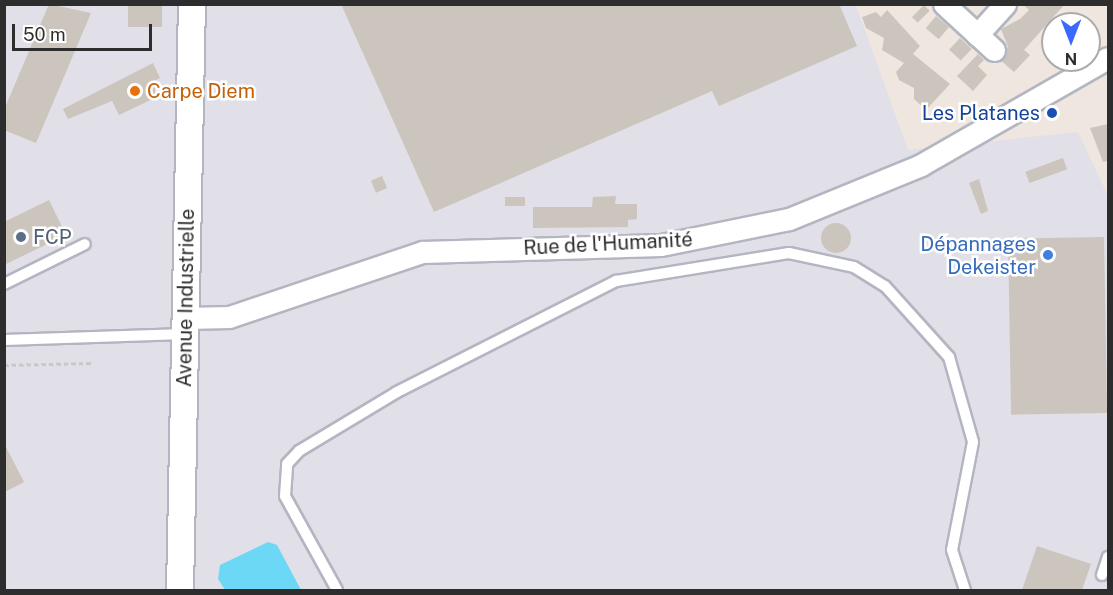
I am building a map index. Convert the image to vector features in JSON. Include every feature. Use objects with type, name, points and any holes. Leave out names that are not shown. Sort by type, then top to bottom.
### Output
[{"type":"street","name":"Avenue Industrielle","points":[[180,591],[192,4]]},
{"type":"street","points":[[944,4],[994,51]]},
{"type":"street","points":[[977,35],[1005,4]]},
{"type":"street","name":"Rue de l'Humanité","points":[[185,326],[229,317],[422,252],[654,245],[789,219],[921,165],[1108,58]]},
{"type":"lane","points":[[4,284],[85,244]]},
{"type":"lane","points":[[337,591],[285,496],[287,464],[298,451],[397,392],[616,281],[789,253],[854,267],[885,286],[949,357],[972,442],[952,550],[965,591]]},
{"type":"lane","points":[[4,339],[185,326]]},
{"type":"lane","points":[[1102,575],[1108,557]]},
{"type":"path","points":[[4,365],[92,363]]},
{"type":"shaded area","points":[[4,5],[856,5],[908,150],[1078,132],[1108,196],[1108,590],[5,590]]},
{"type":"water","points":[[268,542],[277,545],[301,590],[225,590],[218,579],[220,565]]},
{"type":"building","points":[[49,4],[91,13],[36,143],[4,130],[4,110]]},
{"type":"building","points":[[128,4],[162,4],[162,27],[128,27]]},
{"type":"building","points":[[341,4],[839,4],[857,46],[719,106],[712,91],[434,212]]},
{"type":"building","points":[[1023,4],[1065,4],[1058,12],[1041,12],[1041,31],[1024,50],[1030,55],[1014,72],[998,58],[1008,47],[1001,29],[1020,19],[1029,10]]},
{"type":"building","points":[[924,5],[930,11],[918,23],[912,17]]},
{"type":"building","points":[[887,10],[920,46],[913,54],[950,84],[926,110],[914,99],[914,88],[899,80],[896,72],[904,63],[882,50],[884,38],[866,28],[862,17],[876,12],[881,17]]},
{"type":"building","points":[[936,16],[949,27],[939,39],[926,28]]},
{"type":"building","points":[[960,38],[972,49],[961,61],[949,50]]},
{"type":"building","points":[[978,54],[984,60],[978,66],[987,75],[973,91],[957,76]]},
{"type":"building","points":[[153,63],[160,78],[152,82],[159,96],[119,115],[112,101],[68,119],[63,109]]},
{"type":"building","points":[[1108,124],[1108,161],[1103,162],[1090,128]]},
{"type":"building","points":[[1063,158],[1067,169],[1030,183],[1025,172]]},
{"type":"building","points":[[382,176],[387,188],[376,193],[371,181]]},
{"type":"building","points":[[979,179],[988,211],[981,214],[969,183]]},
{"type":"building","points":[[616,196],[615,204],[637,204],[637,219],[628,220],[628,227],[533,228],[533,207],[592,207],[593,197]]},
{"type":"building","points":[[505,197],[525,197],[525,206],[505,206]]},
{"type":"building","points":[[49,200],[66,235],[4,265],[4,222]]},
{"type":"building","points":[[836,223],[847,227],[851,238],[847,249],[836,253],[825,249],[821,238],[825,227]]},
{"type":"building","points":[[1104,237],[1107,413],[1011,415],[1008,239]]},
{"type":"building","points":[[5,445],[24,482],[5,492]]},
{"type":"building","points":[[1037,546],[1091,564],[1082,590],[1022,590]]},
{"type":"place","name":"Carpe Diem","points":[[135,91]]},
{"type":"place","name":"Les Platanes","points":[[1052,113]]},
{"type":"place","name":"FCP","points":[[21,237]]},
{"type":"place","name":"Dépannages Dekeister","points":[[1048,255]]}]
